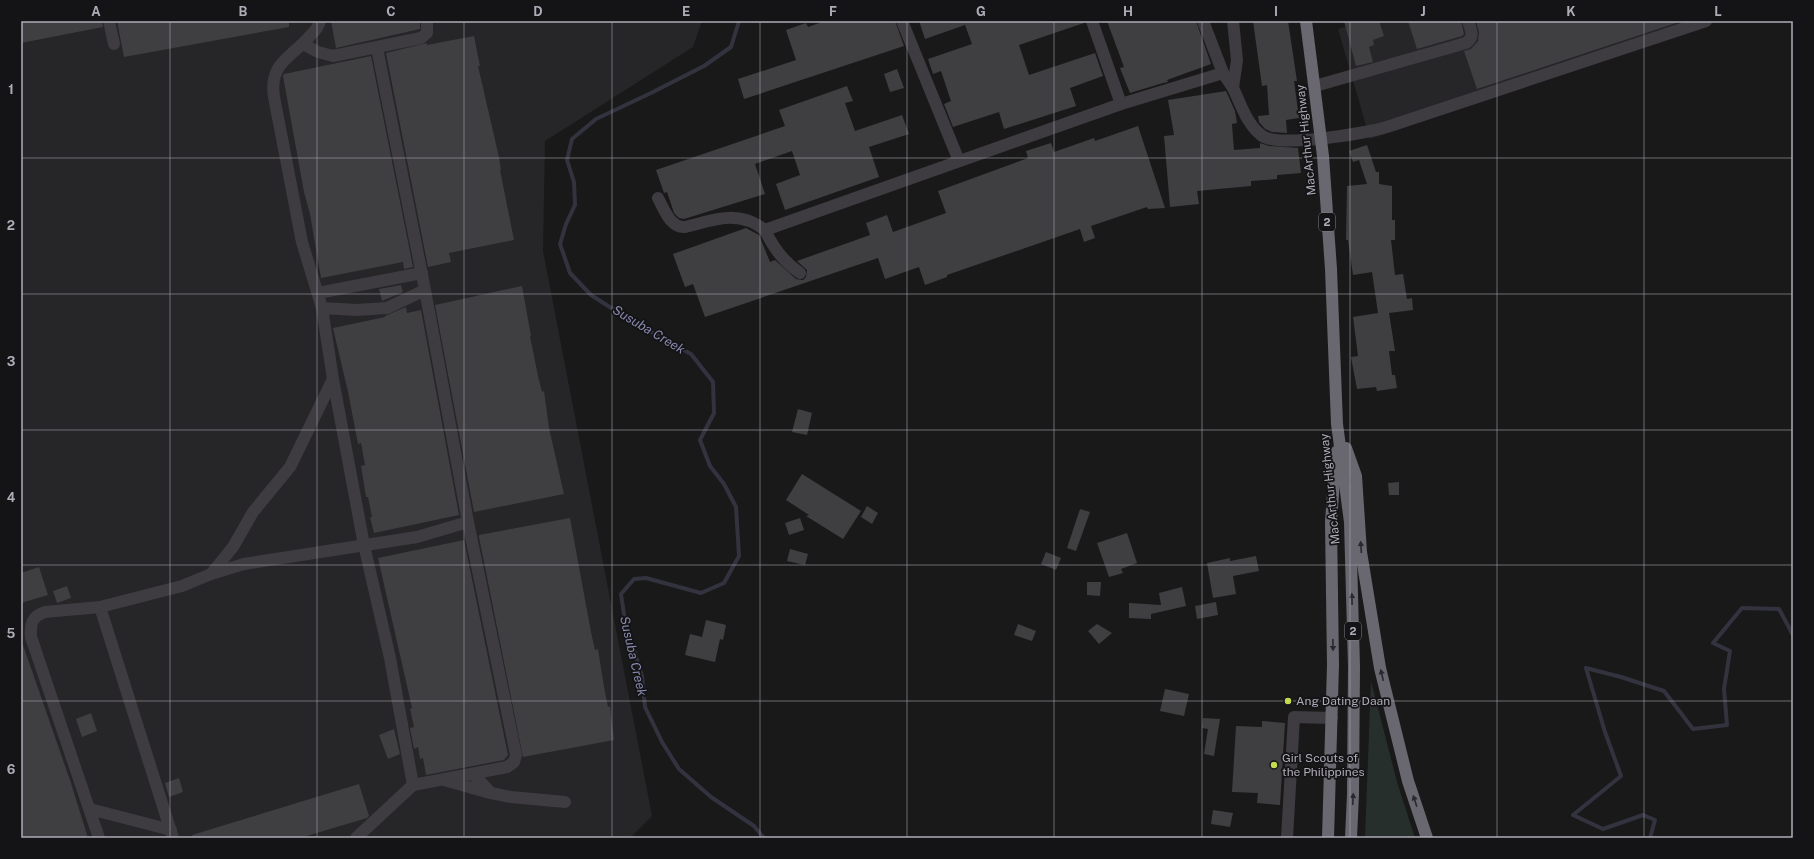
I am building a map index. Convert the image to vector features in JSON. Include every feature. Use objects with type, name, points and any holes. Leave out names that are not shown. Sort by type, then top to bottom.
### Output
[{"type":"highway","name":"MacArthur Highway","points":[[1306,21],[1321,137],[1331,269],[1337,424],[1350,522],[1354,666],[1353,794],[1351,838]]},
{"type":"highway","name":"MacArthur Highway","points":[[1328,838],[1333,665],[1331,522],[1337,424]]},
{"type":"highway","points":[[1337,424],[1356,476],[1362,559],[1380,668],[1408,781],[1427,838]]},
{"type":"highway","points":[[1319,838],[1330,792]]},
{"type":"lane","points":[[109,21],[114,44]]},
{"type":"lane","points":[[320,21],[318,28],[304,44],[279,65],[273,77],[272,88],[302,242],[322,308],[333,379],[364,544],[390,658],[413,785]]},
{"type":"lane","points":[[304,44],[318,52],[333,56],[377,48],[421,38],[427,33],[427,21]]},
{"type":"lane","points":[[902,21],[959,161]]},
{"type":"lane","points":[[1092,21],[1121,104]]},
{"type":"lane","points":[[1202,21],[1223,73],[1233,88],[1238,103],[1246,115],[1257,131],[1265,138],[1283,141],[1355,134],[1379,129],[1706,21]]},
{"type":"lane","points":[[1233,21],[1237,60],[1233,88]]},
{"type":"lane","points":[[1315,86],[1466,43],[1472,34],[1468,21]]},
{"type":"lane","points":[[356,838],[413,785],[507,767],[514,762],[516,755],[468,522],[422,273],[377,48]]},
{"type":"lane","points":[[765,230],[1121,104],[1223,73]]},
{"type":"lane","points":[[658,198],[671,222],[677,226],[685,227],[732,217],[750,221],[765,230],[777,252],[791,267],[800,272]]},
{"type":"lane","points":[[318,293],[422,273]]},
{"type":"lane","points":[[322,308],[356,310],[387,308],[425,290]]},
{"type":"lane","points":[[211,574],[233,547],[253,512],[290,467],[333,379]]},
{"type":"lane","points":[[99,838],[31,637],[30,627],[34,617],[45,612],[100,607],[182,586],[211,574],[244,564],[296,557],[364,544],[417,537],[468,522]]},
{"type":"lane","points":[[100,607],[172,834]]},
{"type":"lane","points":[[1287,838],[1294,716],[1332,718]]},
{"type":"lane","points":[[473,774],[491,793]]},
{"type":"lane","points":[[443,780],[511,797],[565,802]]},
{"type":"lane","points":[[90,809],[172,834]]},
{"type":"shaded area","points":[[21,21],[702,21],[693,47],[545,141],[543,251],[652,816],[630,838],[21,838]]},
{"type":"shaded area","points":[[1363,21],[1715,21],[1370,139],[1338,29]]},
{"type":"shaded area","points":[[1371,681],[1397,782],[1415,838],[1365,838]]},
{"type":"building","points":[[21,21],[102,21],[103,27],[21,43]]},
{"type":"building","points":[[117,21],[289,21],[289,27],[124,57]]},
{"type":"building","points":[[331,21],[420,21],[420,29],[336,48]]},
{"type":"building","points":[[825,21],[895,21],[904,46],[744,99],[738,79],[796,60],[786,30],[806,23],[808,27]]},
{"type":"building","points":[[919,21],[1084,21],[1084,23],[1019,45],[1029,75],[1095,53],[1103,76],[1070,88],[1076,106],[1004,129],[999,112],[953,127],[944,104],[951,101],[941,71],[933,74],[928,59],[972,44],[965,25],[925,39]]},
{"type":"building","points":[[1107,21],[1196,21],[1211,64],[1167,80],[1168,82],[1130,93],[1120,68],[1124,67]]},
{"type":"building","points":[[1253,21],[1288,21],[1297,81],[1294,81],[1299,118],[1286,120],[1287,133],[1272,132],[1265,129],[1259,122],[1258,116],[1269,115],[1267,85],[1262,86]]},
{"type":"building","points":[[1344,21],[1379,21],[1384,36],[1373,40],[1374,45],[1369,47],[1373,62],[1356,66]]},
{"type":"building","points":[[1408,21],[1461,21],[1464,34],[1462,36],[1417,49]]},
{"type":"building","points":[[1476,21],[1682,21],[1477,89],[1464,51],[1471,49],[1478,41],[1479,32]]},
{"type":"building","points":[[474,36],[480,66],[478,66],[499,157],[500,170],[514,240],[449,253],[451,262],[428,267],[386,53],[427,43],[427,45]]},
{"type":"building","points":[[371,56],[413,267],[404,269],[403,262],[321,278],[283,76],[284,74]]},
{"type":"building","points":[[897,69],[904,88],[890,92],[884,74]]},
{"type":"building","points":[[847,86],[853,101],[845,103],[855,131],[902,115],[909,134],[869,147],[879,177],[785,210],[776,184],[800,175],[792,151],[755,164],[765,194],[684,219],[679,218],[674,213],[667,192],[664,193],[656,170],[785,126],[779,110]]},
{"type":"building","points":[[1226,91],[1235,111],[1237,123],[1232,124],[1234,150],[1260,148],[1260,143],[1269,146],[1298,148],[1301,173],[1277,175],[1277,179],[1251,181],[1251,186],[1197,191],[1199,204],[1170,207],[1164,136],[1174,135],[1168,100]]},
{"type":"building","points":[[1138,126],[1165,208],[1148,209],[1147,207],[1091,226],[1095,238],[1084,242],[1080,229],[947,275],[947,277],[925,285],[919,267],[885,279],[878,258],[705,317],[693,284],[685,287],[673,254],[746,228],[759,235],[770,262],[775,260],[796,279],[803,280],[806,277],[807,270],[797,261],[870,235],[866,223],[887,215],[893,232],[946,213],[938,191],[1028,158],[1026,151],[1051,143],[1054,152],[1094,138],[1095,141]]},
{"type":"building","points":[[1367,145],[1376,172],[1379,172],[1379,184],[1392,186],[1392,220],[1395,220],[1395,240],[1391,240],[1395,275],[1403,274],[1407,299],[1412,298],[1413,310],[1389,313],[1395,351],[1389,351],[1392,375],[1395,375],[1397,388],[1377,391],[1376,387],[1357,389],[1351,357],[1358,356],[1353,317],[1378,313],[1372,272],[1353,275],[1348,240],[1346,240],[1347,186],[1367,184],[1359,160],[1353,162],[1349,151]]},
{"type":"building","points":[[401,285],[403,292],[382,301],[379,289]]},
{"type":"building","points":[[522,286],[538,376],[542,392],[544,391],[549,428],[564,494],[474,512],[435,305]]},
{"type":"building","points":[[406,307],[407,313],[421,310],[459,515],[374,533],[361,466],[365,465],[361,443],[358,444],[333,328],[385,317]]},
{"type":"building","points":[[798,409],[812,413],[807,435],[792,432]]},
{"type":"building","points":[[802,474],[861,511],[843,539],[806,516],[809,515],[786,500]]},
{"type":"building","points":[[1399,482],[1399,495],[1389,495],[1388,483]]},
{"type":"building","points":[[867,506],[878,513],[872,524],[861,517]]},
{"type":"building","points":[[1080,509],[1090,512],[1076,551],[1067,548]]},
{"type":"building","points":[[570,518],[591,632],[595,650],[598,649],[608,707],[610,706],[614,740],[523,757],[479,535]]},
{"type":"building","points":[[800,518],[804,530],[789,535],[785,523]]},
{"type":"building","points":[[1127,533],[1137,563],[1121,569],[1123,573],[1109,577],[1097,543]]},
{"type":"building","points":[[464,540],[508,755],[504,760],[426,775],[423,758],[420,759],[418,747],[414,749],[410,728],[414,727],[410,709],[412,708],[378,558]]},
{"type":"building","points":[[790,549],[808,554],[805,565],[787,561]]},
{"type":"building","points":[[1046,552],[1061,558],[1056,570],[1041,564]]},
{"type":"building","points":[[1256,556],[1259,571],[1233,576],[1236,594],[1213,598],[1207,563],[1230,558],[1230,561]]},
{"type":"building","points":[[39,567],[48,595],[21,603],[21,573]]},
{"type":"building","points":[[1087,582],[1101,582],[1100,596],[1087,595]]},
{"type":"building","points":[[67,586],[71,598],[57,603],[53,591]]},
{"type":"building","points":[[1182,587],[1186,606],[1151,614],[1151,619],[1129,618],[1129,603],[1161,605],[1159,593]]},
{"type":"building","points":[[1216,602],[1218,615],[1197,619],[1195,606]]},
{"type":"building","points":[[706,620],[726,625],[723,640],[720,639],[715,662],[685,655],[690,634],[702,637]]},
{"type":"building","points":[[1018,624],[1036,631],[1032,641],[1014,635]]},
{"type":"building","points":[[1097,624],[1112,633],[1099,644],[1088,631]]},
{"type":"building","points":[[23,645],[71,783],[88,838],[21,838],[21,646]]},
{"type":"building","points":[[1165,689],[1189,694],[1184,716],[1160,711]]},
{"type":"building","points":[[91,713],[97,731],[82,737],[76,719]]},
{"type":"building","points":[[1203,718],[1220,719],[1214,756],[1204,754],[1208,729],[1202,728]]},
{"type":"building","points":[[1262,721],[1285,723],[1280,805],[1257,803],[1258,793],[1232,792],[1236,726],[1262,727]]},
{"type":"building","points":[[394,729],[400,754],[388,759],[379,735]]},
{"type":"building","points":[[179,778],[183,792],[169,797],[165,783]]},
{"type":"building","points":[[359,784],[369,816],[367,818],[300,838],[193,838],[192,835]]},
{"type":"building","points":[[1213,810],[1233,813],[1230,827],[1211,824]]},
{"type":"waterway","name":"Susuba Creek","points":[[739,21],[731,47],[704,66],[596,119],[572,139],[567,160],[574,182],[575,205],[566,224],[560,244],[570,273],[591,295],[633,322],[691,354],[713,382],[714,413],[700,440],[710,466],[724,484],[736,507],[739,556],[724,583],[701,593],[646,578],[634,579],[621,594],[625,621],[642,676],[645,707],[662,742],[679,769],[711,797],[754,826],[764,838]]},
{"type":"waterway","points":[[1650,838],[1655,820],[1643,815],[1603,829],[1573,815],[1621,776],[1605,732],[1586,668],[1621,677],[1664,691],[1693,729],[1727,725],[1724,689],[1730,651],[1713,643],[1742,608],[1779,609],[1793,635]]},
{"type":"place","name":"Ang Dating Daan","points":[[1288,701]]},
{"type":"place","name":"Girl Scouts of the Philippines","points":[[1274,765]]}]
